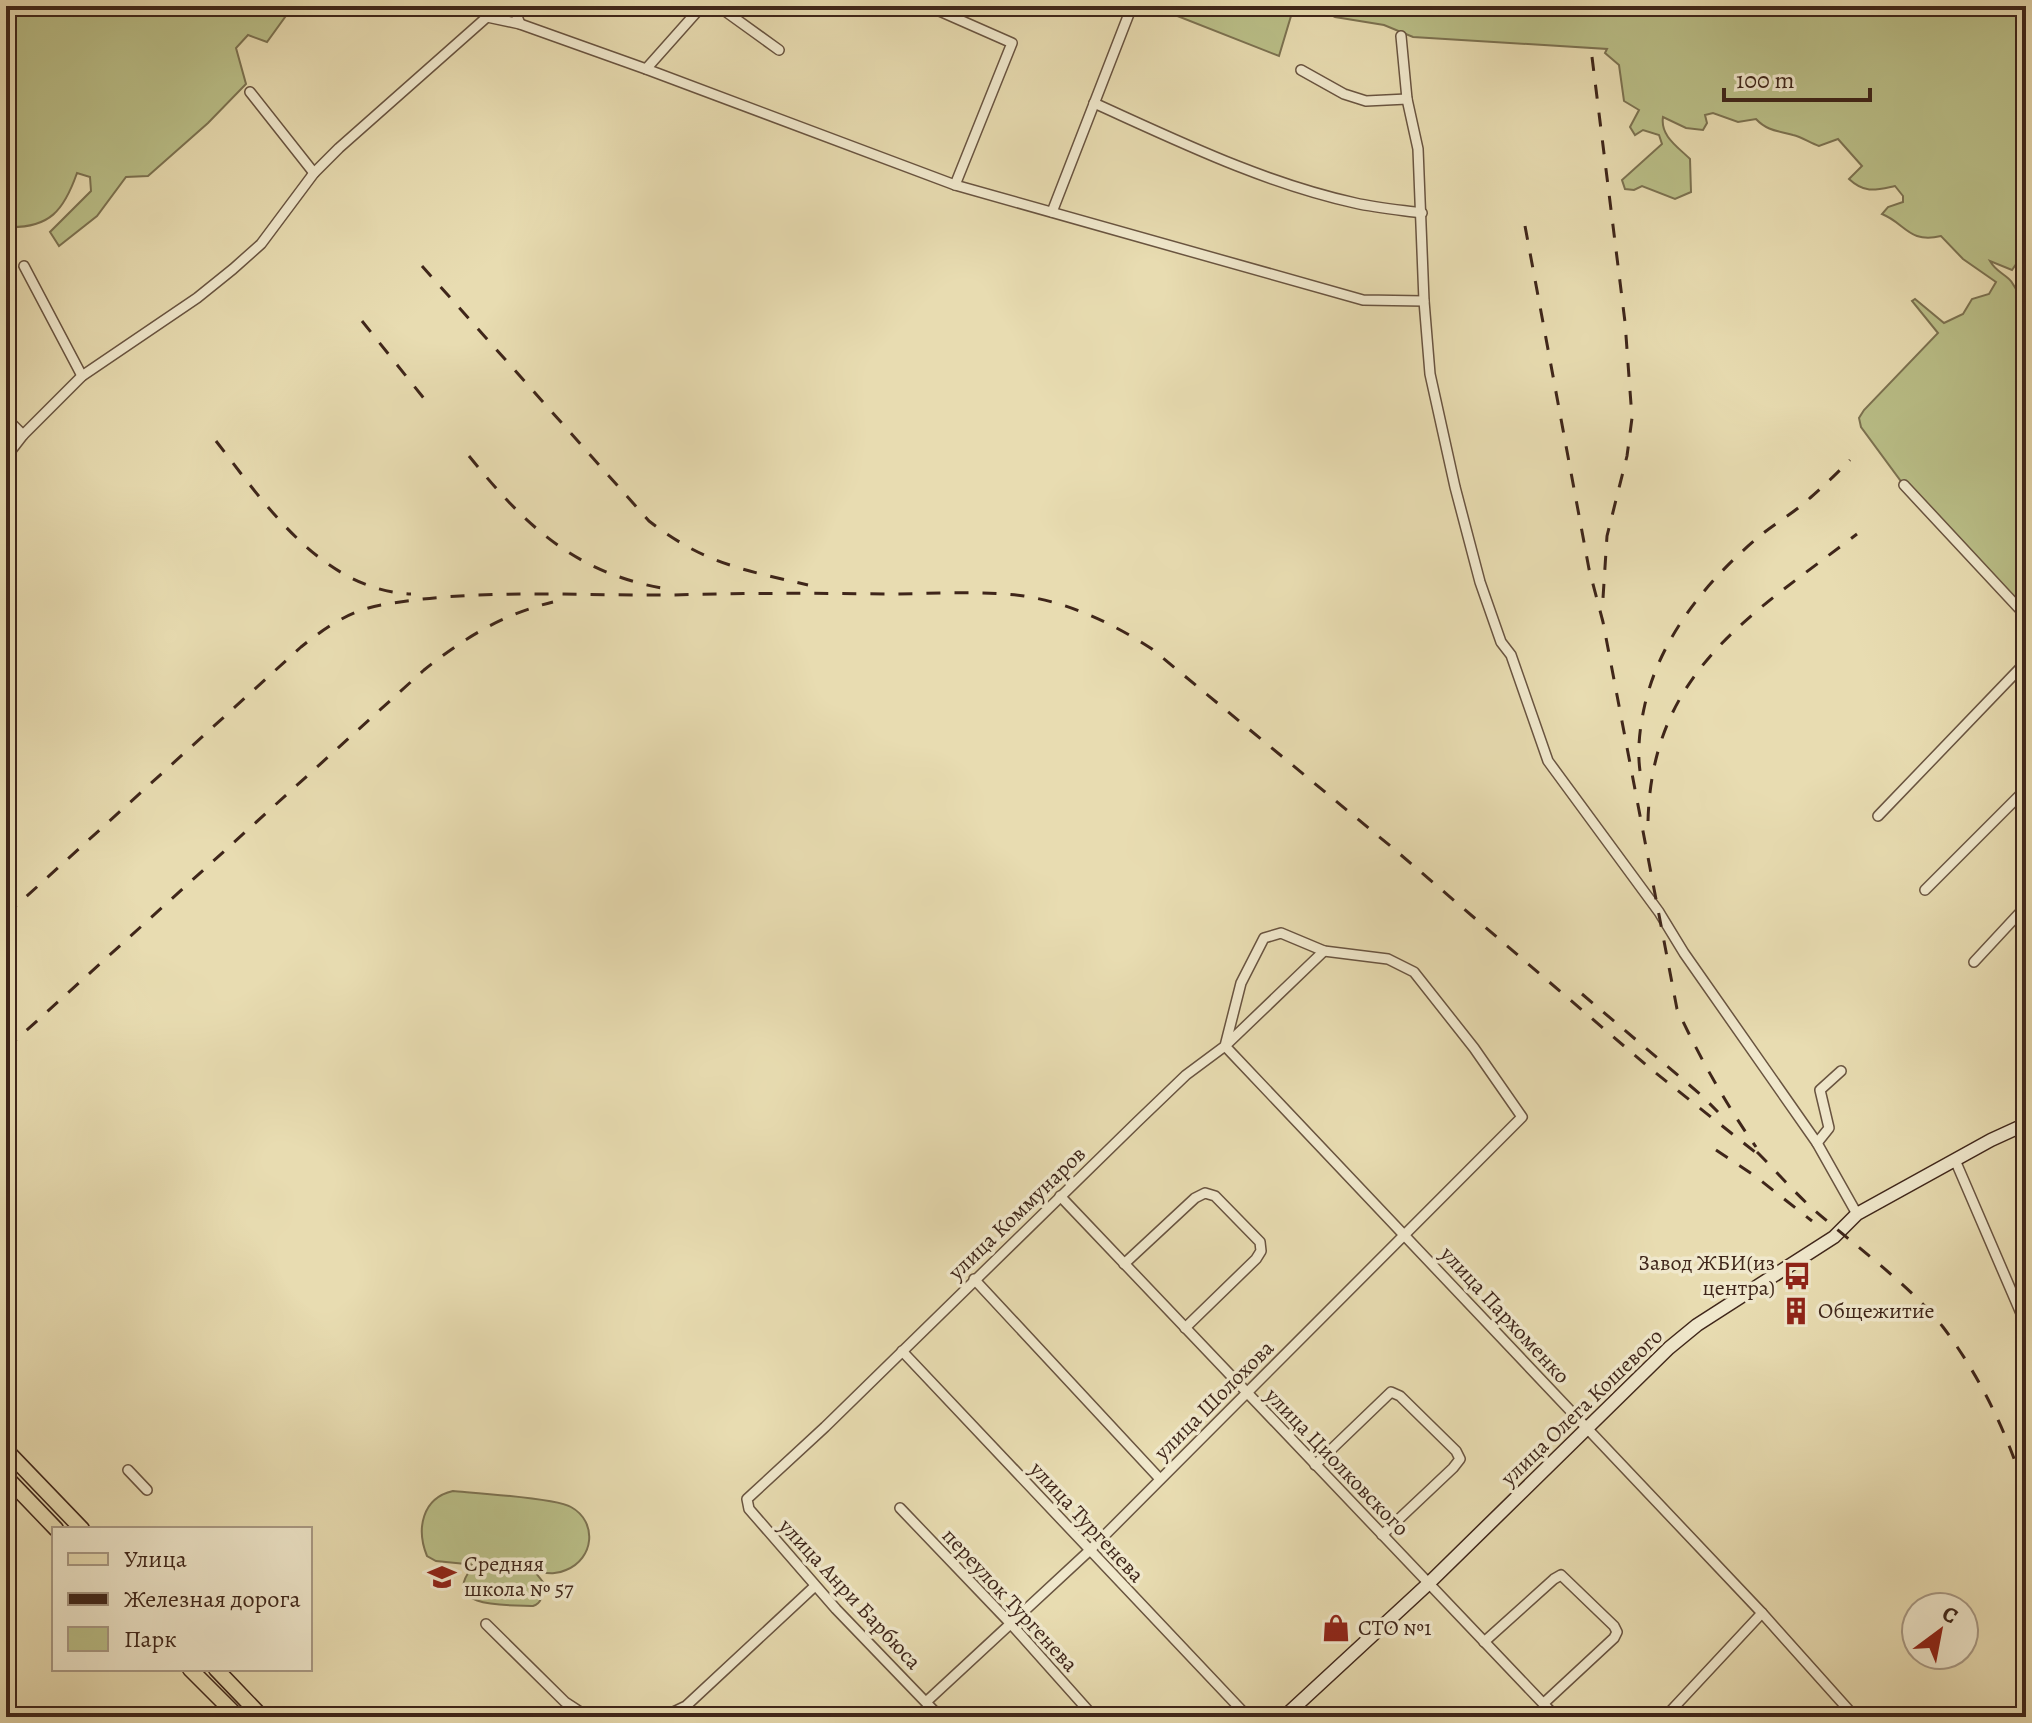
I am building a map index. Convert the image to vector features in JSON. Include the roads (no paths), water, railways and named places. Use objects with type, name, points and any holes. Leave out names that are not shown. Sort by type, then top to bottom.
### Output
[{"type":"main road","points":[[6,1450],[80,1527]]},
{"type":"main road","points":[[6,1477],[54,1526],[64,1511]]},
{"type":"main road","points":[[192,1671],[238,1717]]},
{"type":"main road","points":[[218,1671],[262,1717]]},
{"type":"street","points":[[513,6],[520,24]]},
{"type":"street","points":[[646,69],[702,6]]},
{"type":"street","points":[[718,6],[779,50]]},
{"type":"street","points":[[928,6],[1012,43],[955,185]]},
{"type":"street","points":[[1052,212],[1132,6]]},
{"type":"street","points":[[6,457],[23,435],[82,376],[197,298],[261,244],[314,173],[487,17],[520,24],[646,69],[955,185],[1363,300],[1424,301]]},
{"type":"street","points":[[1401,36],[1407,99],[1418,149],[1430,374],[1480,582],[1501,642],[1511,655],[1548,761],[1659,912],[1684,953],[1817,1143],[1857,1214]]},
{"type":"street","points":[[1301,70],[1344,94],[1366,101],[1407,99]]},
{"type":"street","points":[[250,92],[314,173]]},
{"type":"street","points":[[1094,103],[1194,148],[1286,184],[1355,203],[1422,213]]},
{"type":"street","points":[[24,266],[82,376]]},
{"type":"street","points":[[6,418],[23,435]]},
{"type":"street","points":[[1904,485],[2026,616]]},
{"type":"street","points":[[1878,816],[2026,662]]},
{"type":"street","points":[[1925,890],[2026,789]]},
{"type":"street","points":[[1974,962],[2026,906]]},
{"type":"street","points":[[1225,1046],[1241,983],[1264,938],[1281,933],[1324,951]]},
{"type":"street","name":"улица Коммунаров","points":[[754,1492],[825,1427],[1186,1075],[1225,1046],[1324,951]]},
{"type":"street","name":"улица Шолохова","points":[[926,1702],[1089,1551],[1522,1117],[1474,1048],[1414,972],[1388,959],[1324,951]]},
{"type":"street","name":"улица Пархоменко","points":[[1225,1046],[1762,1613],[1855,1717]]},
{"type":"street","points":[[1817,1143],[1829,1128],[1820,1090],[1841,1071]]},
{"type":"street","name":"улица Олега Кошевого","points":[[1284,1717],[1428,1584],[1669,1348],[1697,1325],[1834,1237],[1857,1214],[2026,1124]]},
{"type":"street","points":[[1955,1160],[2026,1325]]},
{"type":"street","points":[[1124,1264],[1195,1198],[1205,1193],[1215,1196],[1260,1242],[1261,1251],[1256,1259],[1185,1328]]},
{"type":"street","name":"улица Циолковского","points":[[1060,1196],[1556,1717]]},
{"type":"street","points":[[974,1279],[1160,1479]]},
{"type":"street","name":"улица Тургенева","points":[[902,1351],[1248,1717]]},
{"type":"street","points":[[1315,1465],[1391,1392],[1400,1396],[1456,1451],[1460,1459],[1453,1468],[1382,1535]]},
{"type":"street","points":[[128,1470],[147,1490]]},
{"type":"street","name":"улица Анри Барбюса","points":[[754,1492],[747,1499],[749,1509],[815,1586],[940,1717]]},
{"type":"street","name":"переулок Тургенева","points":[[900,1508],[1011,1624],[1094,1717]]},
{"type":"street","points":[[1484,1642],[1561,1575],[1614,1626],[1617,1632],[1614,1638],[1544,1703]]},
{"type":"street","points":[[663,1717],[686,1706],[815,1586]]},
{"type":"street","points":[[1665,1717],[1762,1613]]},
{"type":"street","points":[[486,1624],[565,1702],[588,1717]]},
{"type":"railway","points":[[1592,57],[1625,322],[1632,418],[1627,456],[1607,536],[1603,598]]},
{"type":"railway","points":[[1525,226],[1589,569],[1603,622],[1677,1009],[1714,1080],[1756,1147]]},
{"type":"railway","points":[[422,266],[649,521],[706,556],[808,585]]},
{"type":"railway","points":[[362,321],[426,401]]},
{"type":"railway","points":[[216,441],[276,516],[298,540],[323,560],[350,577],[379,589],[411,594]]},
{"type":"railway","points":[[469,456],[510,503],[552,541],[601,570],[661,588]]},
{"type":"railway","points":[[1640,771],[1640,729],[1652,679],[1662,655],[1689,610],[1741,552],[1804,503],[1850,460]]},
{"type":"railway","points":[[1648,821],[1654,769],[1667,724],[1688,686],[1714,652],[1745,621],[1857,534]]},
{"type":"railway","points":[[6,915],[301,647],[338,621],[359,611],[381,605],[453,596],[526,594],[972,593],[1024,596],[1091,616],[1152,649],[1394,849],[1652,1070],[1765,1160]]},
{"type":"railway","points":[[6,1049],[424,670],[485,628],[517,613],[553,602]]},
{"type":"railway","points":[[1582,994],[1718,1112]]},
{"type":"railway","points":[[1716,1150],[1812,1221]]},
{"type":"railway","points":[[1757,1152],[1806,1202],[1898,1281],[1943,1327],[1992,1407],[2026,1495]]},
{"type":"railway","points":[[2019,1717],[2026,1691]]},
{"type":"place","name":"Завод ЖБИ(из центра)","points":[[1797,1276]]},
{"type":"place","name":"Общежитие","points":[[1796,1311]]},
{"type":"place","name":"Средняя школа № 57","points":[[442,1577]]},
{"type":"place","name":"СТО №1","points":[[1336,1628]]}]
